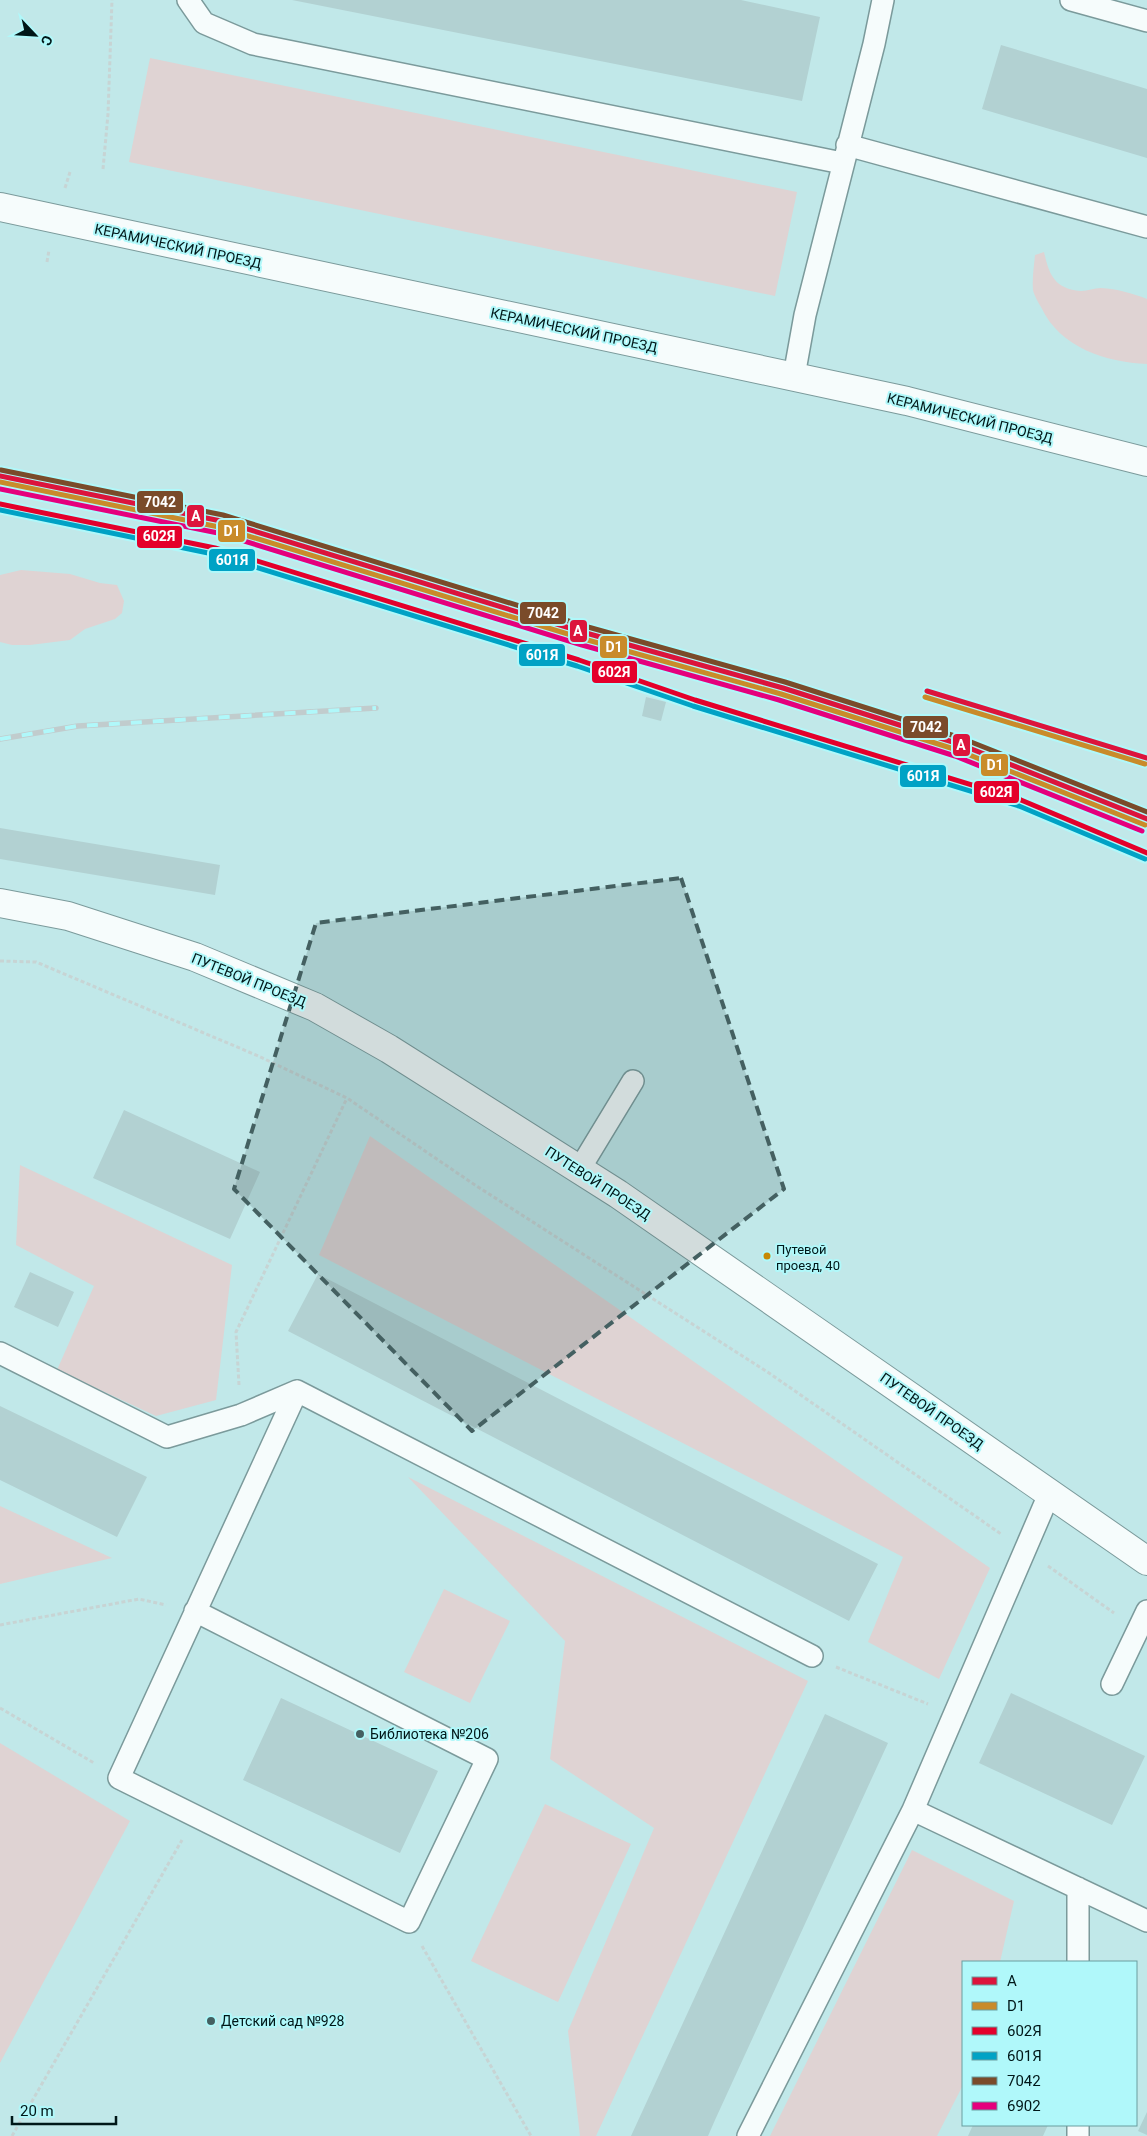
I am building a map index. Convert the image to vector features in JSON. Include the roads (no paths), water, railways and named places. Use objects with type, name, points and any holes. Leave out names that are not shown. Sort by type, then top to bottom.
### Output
[{"type":"street","name":"КЕРАМИЧЕСКИЙ ПРОЕЗД","points":[[0,207],[907,401],[1147,462]]},
{"type":"street","name":"ПУТЕВОЙ ПРОЕЗД","points":[[0,903],[68,916],[195,957],[315,1007],[389,1049],[618,1194],[1147,1561]]},
{"type":"lane","points":[[188,0],[204,23],[253,44],[845,154],[1147,227]]},
{"type":"lane","points":[[794,376],[805,315],[874,44],[883,0]]},
{"type":"lane","points":[[1071,0],[1147,21]]},
{"type":"lane","points":[[579,1170],[633,1081]]},
{"type":"lane","points":[[0,1353],[167,1437],[241,1415],[297,1392],[812,1656]]},
{"type":"lane","points":[[195,1611],[487,1758],[409,1922],[119,1778],[195,1611],[297,1392]]},
{"type":"lane","points":[[748,2136],[912,1810],[1050,1492]]},
{"type":"lane","points":[[1112,1684],[1142,1620]]},
{"type":"lane","points":[[912,1810],[1147,1921]]},
{"type":"lane","points":[[1078,1888],[1078,1961]]},
{"type":"railway","points":[[0,739],[78,726],[376,708]]},
{"type":"place","name":"Путевой проезд, 40","points":[[767,1256]]},
{"type":"place","name":"Библиотека №206","points":[[360,1734]]},
{"type":"place","name":"Детский сад №928","points":[[211,2021]]}]
